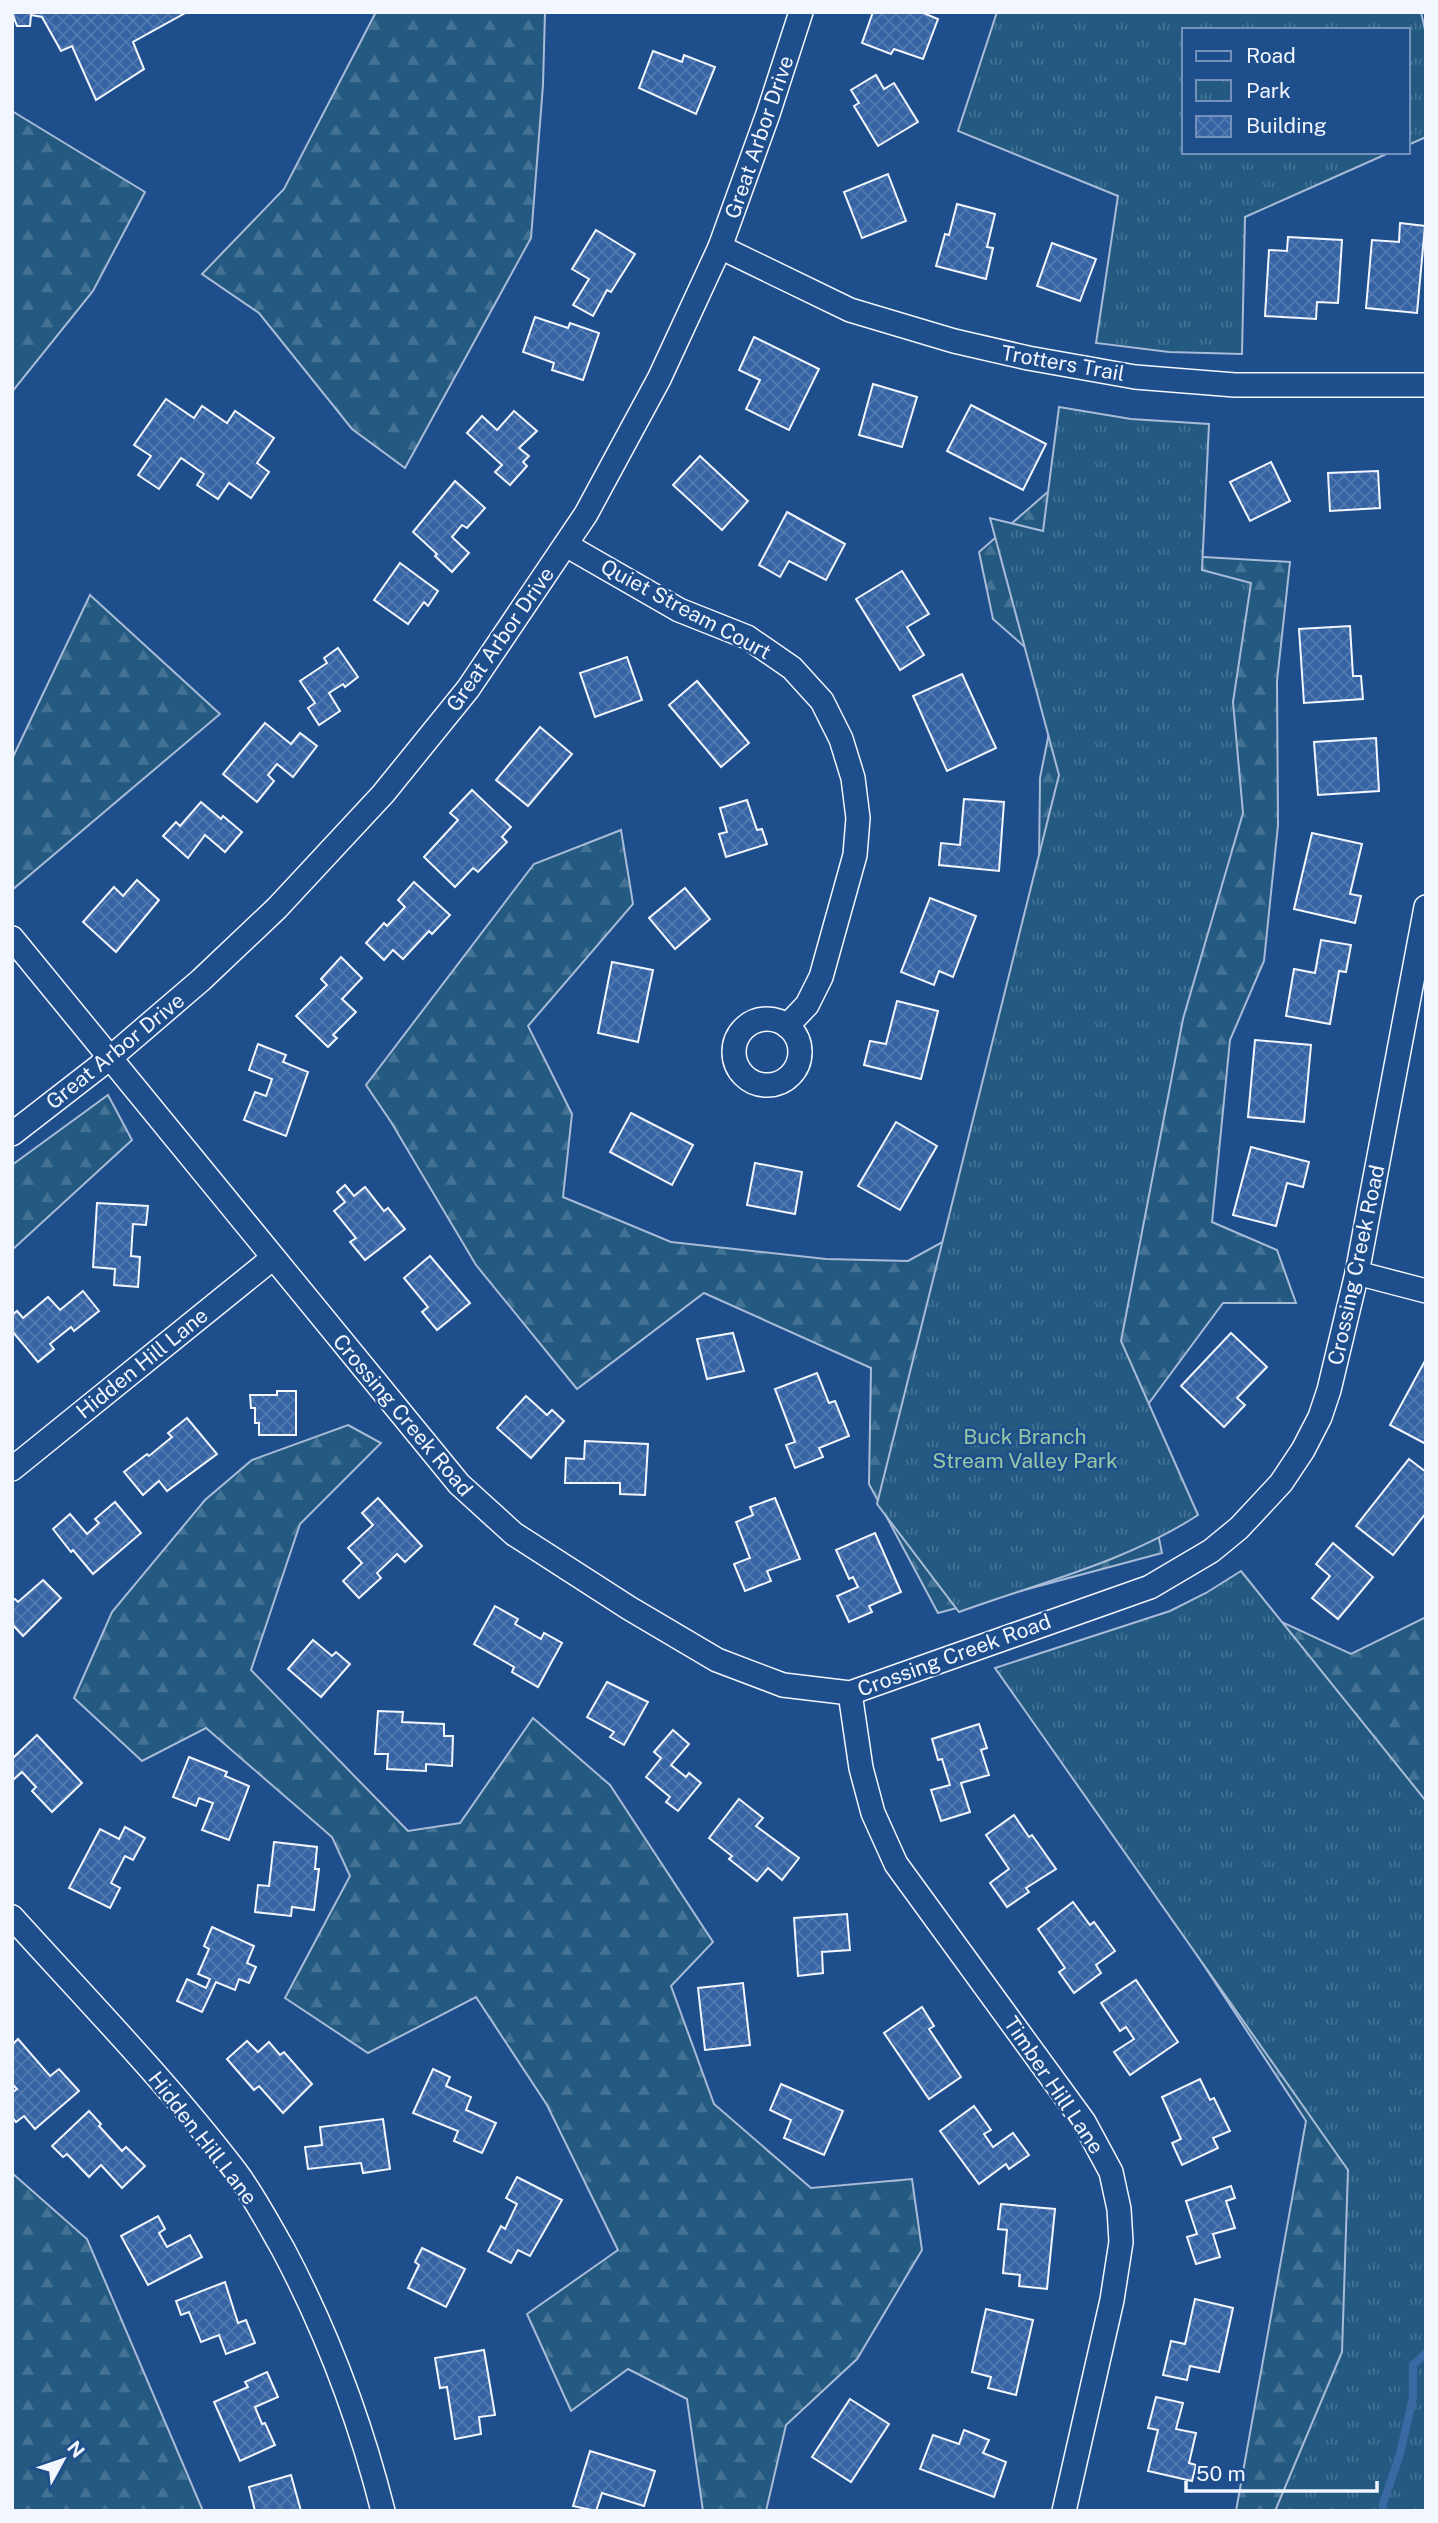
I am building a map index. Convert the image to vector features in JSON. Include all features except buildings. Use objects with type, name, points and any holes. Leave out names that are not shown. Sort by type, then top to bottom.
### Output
[{"type":"street","name":"Great Arbor Drive","points":[[12,1134],[110,1058],[201,980],[277,908],[344,838],[468,690],[586,514],[659,379],[720,247],[801,12]]},
{"type":"street","name":"Trotters Trail","points":[[720,247],[850,310],[954,341],[1028,358],[1135,377],[1235,385],[1426,386]]},
{"type":"street","name":"Quiet Stream Court","points":[[566,545],[679,610],[747,637],[792,668],[822,701],[841,740],[853,778],[858,818],[855,855],[821,977],[807,1005],[787,1026]]},
{"type":"street","name":"Crossing Creek Road","points":[[12,938],[458,1484],[513,1534],[717,1660],[783,1685],[850,1693],[1150,1587],[1221,1544],[1281,1483],[1320,1418],[1329,1390],[1357,1273],[1425,919]]},
{"type":"street","name":"Hidden Hill Lane","points":[[12,1469],[272,1258]]},
{"type":"street","points":[[1357,1273],[1426,1291]]},
{"type":"street","name":"Timber Hill Lane","points":[[850,1693],[861,1768],[873,1813],[896,1864],[1084,2122],[1111,2172],[1119,2209],[1121,2242],[1112,2300],[1064,2511]]},
{"type":"street","name":"Hidden Hill Lane","points":[[12,1917],[159,2081],[237,2174],[268,2222],[322,2329],[369,2454],[383,2511]]},
{"type":"green space","points":[[376,12],[545,12],[543,85],[531,238],[405,468],[352,429],[259,313],[202,274],[284,189]]},
{"type":"green space","points":[[997,12],[1421,12],[1426,34],[1426,137],[1410,144],[1410,28],[1182,28],[1182,154],[1387,154],[1245,217],[1242,354],[1169,352],[1096,343],[1118,196],[958,131]]},
{"type":"green space","points":[[12,111],[145,192],[93,291],[12,392]]},
{"type":"green space","name":"Buck Branch Stream Valley Park","points":[[1059,407],[1131,419],[1209,424],[1202,570],[1251,583],[1233,702],[1243,813],[1183,1019],[1121,1341],[1198,1515],[1112,1559],[959,1612],[877,1504],[1059,775],[990,518],[1043,531]]},
{"type":"green space","points":[[1113,435],[1187,556],[1290,562],[1277,681],[1278,825],[1264,961],[1230,1040],[1212,1222],[1277,1250],[1296,1303],[1223,1303],[1135,1422],[1162,1553],[938,1613],[869,1484],[871,1368],[704,1293],[577,1389],[476,1265],[366,1085],[534,864],[621,830],[633,904],[528,1026],[572,1114],[563,1197],[671,1242],[826,1259],[908,1261],[970,1227],[1038,949],[1040,778],[1060,678],[993,619],[979,552]]},
{"type":"green space","points":[[90,595],[220,714],[12,890],[12,759]]},
{"type":"green space","points":[[108,1095],[132,1140],[12,1250],[12,1165]]},
{"type":"green space","points":[[348,1425],[381,1443],[300,1524],[251,1670],[408,1831],[460,1823],[533,1718],[610,1785],[713,1942],[671,1986],[714,2104],[811,2188],[912,2179],[922,2250],[857,2359],[786,2425],[766,2511],[703,2511],[687,2399],[628,2369],[571,2411],[527,2314],[618,2250],[547,2105],[476,1997],[368,2053],[285,1998],[350,1876],[332,1837],[206,1728],[142,1761],[74,1698],[112,1612],[205,1500],[252,1460]]},
{"type":"green space","points":[[1241,1571],[1426,1801],[1426,2511],[1275,2511],[1342,2352],[1348,2170],[995,1668],[1170,1611]]},
{"type":"green space","points":[[1236,1601],[1351,1654],[1426,1617],[1426,2511],[1236,2511],[1306,2121],[1014,1676]]},
{"type":"green space","points":[[12,2173],[87,2239],[203,2511],[12,2511]]},
{"type":"waterway","points":[[1383,2511],[1413,2397],[1413,2365],[1426,2353]]}]
